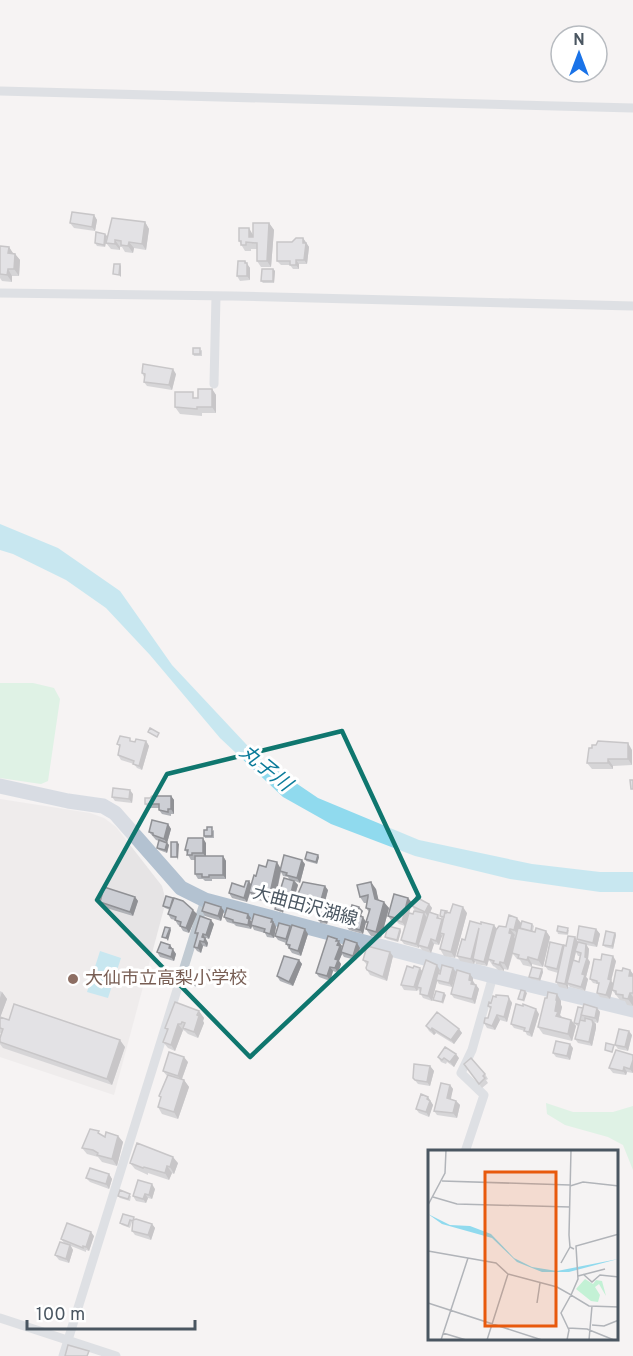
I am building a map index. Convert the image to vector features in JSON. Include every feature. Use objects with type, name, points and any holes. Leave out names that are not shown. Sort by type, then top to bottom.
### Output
[{"type":"main road","name":"大曲田沢湖線","points":[[0,786],[103,806],[116,813],[181,888],[205,900],[493,976],[633,1010]]},
{"type":"street","points":[[0,91],[633,108]]},
{"type":"street","points":[[0,293],[633,306]]},
{"type":"street","points":[[214,384],[216,296]]},
{"type":"street","points":[[63,1356],[205,900]]},
{"type":"street","points":[[466,1150],[484,1095],[461,1072],[472,1050],[493,976]]},
{"type":"street","points":[[0,1318],[116,1356]]},
{"type":"highlighted area","points":[[342,731],[419,897],[250,1057],[97,900],[167,774]]},
{"type":"shaded area","name":"大仙市立高梨小学校","points":[[0,799],[90,813],[104,818],[116,827],[162,886],[166,901],[114,1095],[0,1057]]},
{"type":"green space","points":[[0,683],[33,683],[54,688],[60,699],[48,781],[41,784],[0,778]]},
{"type":"green space","points":[[546,1103],[573,1112],[613,1112],[633,1106],[633,1170],[623,1145],[608,1137],[565,1125],[547,1114]]},
{"type":"water","name":"丸子川","points":[[0,524],[58,548],[120,591],[172,665],[259,758],[318,798],[419,840],[532,864],[600,872],[633,872],[633,892],[600,892],[510,879],[415,856],[331,824],[283,797],[220,738],[150,655],[106,608],[66,580],[0,550]]},
{"type":"water","points":[[100,951],[121,958],[108,998],[87,992]]},
{"type":"building","points":[[72,212],[94,215],[92,227],[70,223]]},
{"type":"building","points":[[112,218],[145,222],[142,244],[129,242],[128,246],[121,245],[121,241],[115,240],[115,244],[106,243]]},
{"type":"building","points":[[253,223],[269,223],[267,261],[257,261],[257,243],[246,242],[246,245],[241,245],[239,241],[239,228],[249,228],[249,237],[253,237]]},
{"type":"building","points":[[96,232],[105,234],[104,245],[95,243]]},
{"type":"building","points":[[296,238],[303,238],[303,243],[306,243],[304,260],[296,260],[296,265],[290,265],[290,261],[277,261],[277,242],[292,242]]},
{"type":"building","points":[[0,246],[9,247],[8,253],[15,254],[14,269],[8,269],[7,275],[0,274]]},
{"type":"building","points":[[238,261],[247,263],[247,276],[237,276]]},
{"type":"building","points":[[114,264],[120,264],[119,275],[113,274]]},
{"type":"building","points":[[262,269],[273,269],[273,281],[261,281]]},
{"type":"building","points":[[193,348],[200,348],[200,354],[193,354]]},
{"type":"building","points":[[143,364],[173,369],[169,385],[144,382]]},
{"type":"building","points":[[198,389],[212,389],[212,407],[197,407],[197,409],[175,407],[175,392],[193,392],[193,398],[198,398]]},
{"type":"building","points":[[150,728],[159,733],[157,737],[148,732]]},
{"type":"building","points":[[120,736],[130,738],[130,741],[135,742],[136,739],[146,741],[139,766],[133,764],[134,761],[118,755],[120,745],[117,744]]},
{"type":"building","points":[[598,741],[628,743],[628,759],[608,759],[608,763],[587,763],[589,748],[596,745]]},
{"type":"building","points":[[113,788],[130,790],[129,799],[112,797]]},
{"type":"building","points":[[171,796],[171,809],[168,809],[168,812],[159,810],[159,804],[145,804],[145,798]]},
{"type":"building","points":[[152,820],[168,824],[164,839],[149,832]]},
{"type":"building","points":[[207,827],[212,827],[212,836],[204,836],[204,830],[207,830]]},
{"type":"building","points":[[188,838],[203,838],[203,853],[187,855],[188,850],[185,850]]},
{"type":"building","points":[[159,840],[167,843],[165,850],[157,848]]},
{"type":"building","points":[[171,842],[177,842],[177,857],[171,857]]},
{"type":"building","points":[[307,852],[318,855],[316,862],[305,859]]},
{"type":"building","points":[[284,855],[302,860],[297,878],[280,871]]},
{"type":"building","points":[[195,856],[223,856],[223,875],[202,877],[202,874],[195,874]]},
{"type":"building","points":[[268,860],[277,862],[270,893],[263,891],[263,893],[258,892],[258,895],[249,892],[259,865],[266,867]]},
{"type":"building","points":[[284,878],[294,881],[290,897],[279,894]]},
{"type":"building","points":[[246,881],[249,881],[244,898],[229,893],[232,883],[244,887]]},
{"type":"building","points":[[303,882],[325,886],[319,907],[295,901]]},
{"type":"building","points":[[371,882],[375,899],[384,902],[376,932],[366,929],[370,909],[366,908],[368,895],[360,897],[357,885]]},
{"type":"building","points":[[104,887],[135,897],[130,912],[100,902]]},
{"type":"building","points":[[394,894],[408,898],[402,922],[388,916]]},
{"type":"building","points":[[166,896],[173,898],[170,908],[163,906]]},
{"type":"building","points":[[416,897],[429,904],[425,912],[412,906]]},
{"type":"building","points":[[174,898],[183,901],[193,910],[186,928],[180,926],[181,922],[175,920],[176,917],[168,914]]},
{"type":"building","points":[[278,899],[284,900],[281,911],[275,909]]},
{"type":"building","points":[[205,902],[221,907],[218,916],[202,911]]},
{"type":"building","points":[[453,904],[463,907],[451,952],[440,949],[444,934],[440,933],[445,912],[450,913]]},
{"type":"building","points":[[352,905],[359,907],[359,916],[363,917],[360,930],[346,926]]},
{"type":"building","points":[[227,908],[248,914],[248,925],[233,922],[224,917]]},
{"type":"building","points":[[322,909],[328,911],[326,922],[319,920]]},
{"type":"building","points":[[441,910],[447,911],[444,917],[440,916]]},
{"type":"building","points":[[414,911],[424,913],[416,944],[401,940],[409,913],[413,914]]},
{"type":"building","points":[[429,912],[442,919],[436,941],[431,939],[428,948],[418,945]]},
{"type":"building","points":[[254,914],[272,919],[270,934],[264,932],[265,929],[251,925]]},
{"type":"building","points":[[509,915],[517,918],[514,930],[510,929],[509,933],[512,934],[504,963],[500,962],[499,965],[488,959],[496,930],[499,926],[506,927]]},
{"type":"building","points":[[200,916],[211,920],[206,935],[203,934],[202,937],[205,938],[204,942],[200,941],[198,948],[194,947]]},
{"type":"building","points":[[470,921],[494,925],[484,962],[473,959],[479,928],[471,959],[457,956],[462,939],[465,940]]},
{"type":"building","points":[[522,921],[532,924],[531,931],[520,928]]},
{"type":"building","points":[[279,923],[290,926],[286,939],[275,936]]},
{"type":"building","points":[[292,925],[305,929],[298,951],[289,948],[290,945],[286,944]]},
{"type":"building","points":[[388,926],[400,929],[397,940],[385,937]]},
{"type":"building","points":[[558,926],[568,928],[567,933],[557,931]]},
{"type":"building","points":[[579,926],[596,929],[593,943],[577,939]]},
{"type":"building","points":[[165,927],[170,928],[166,938],[162,937]]},
{"type":"building","points":[[518,928],[535,932],[536,928],[546,931],[538,960],[528,957],[527,960],[518,958],[519,955],[512,953]]},
{"type":"building","points":[[606,931],[615,933],[612,946],[603,945]]},
{"type":"building","points":[[328,936],[337,939],[336,941],[339,941],[337,945],[340,946],[335,959],[338,960],[335,968],[330,967],[327,976],[316,973]]},
{"type":"building","points":[[568,936],[575,937],[565,984],[556,982]]},
{"type":"building","points":[[345,939],[357,943],[353,956],[341,952]]},
{"type":"building","points":[[161,942],[170,945],[169,948],[173,949],[171,957],[157,952]]},
{"type":"building","points":[[550,942],[563,945],[557,969],[545,966]]},
{"type":"building","points":[[578,942],[586,944],[585,957],[587,958],[581,987],[567,983],[573,960],[579,962],[581,953],[575,951]]},
{"type":"building","points":[[367,946],[390,952],[383,977],[367,970],[368,962],[363,960]]},
{"type":"building","points":[[602,954],[613,956],[608,979],[611,980],[606,995],[597,993],[599,983],[590,979],[594,959],[601,960]]},
{"type":"building","points":[[284,956],[299,960],[289,982],[277,976]]},
{"type":"building","points":[[426,960],[437,965],[428,996],[420,994],[421,988],[417,987]]},
{"type":"building","points":[[442,965],[453,968],[449,983],[436,980]]},
{"type":"building","points":[[407,966],[420,968],[414,987],[401,985]]},
{"type":"building","points":[[532,967],[542,969],[539,979],[529,977]]},
{"type":"building","points":[[623,968],[630,970],[629,976],[633,976],[633,993],[630,993],[628,999],[612,990],[616,970],[622,971]]},
{"type":"building","points":[[209,970],[216,972],[212,982],[205,980]]},
{"type":"building","points":[[457,970],[470,974],[471,984],[476,985],[472,999],[451,994]]},
{"type":"building","points":[[190,975],[201,979],[198,986],[188,982]]},
{"type":"building","points":[[521,990],[525,991],[523,1000],[518,999]]},
{"type":"building","points":[[436,991],[444,993],[442,1002],[433,1000]]},
{"type":"building","points":[[548,992],[557,994],[555,1011],[558,1012],[556,1016],[571,1020],[568,1034],[538,1027]]},
{"type":"building","points":[[496,995],[508,996],[509,999],[504,1017],[497,1015],[492,1026],[484,1023],[491,1007],[488,1006],[489,1002],[491,1003],[493,996],[496,997]]},
{"type":"building","points":[[175,1002],[199,1011],[197,1015],[199,1016],[194,1032],[183,1028],[185,1023],[178,1024],[171,1045],[163,1042],[168,1029],[165,1028]]},
{"type":"building","points":[[14,1004],[120,1040],[107,1079],[0,1042],[3,1029],[0,1028],[0,1017],[9,1020]]},
{"type":"building","points":[[516,1004],[536,1009],[529,1032],[524,1031],[525,1028],[511,1024]]},
{"type":"building","points":[[584,1004],[597,1008],[595,1018],[581,1015]]},
{"type":"building","points":[[578,1007],[583,1008],[579,1024],[574,1023]]},
{"type":"building","points":[[437,1012],[459,1029],[451,1040],[426,1026]]},
{"type":"building","points":[[585,1018],[592,1020],[593,1024],[589,1042],[575,1039],[580,1020],[585,1021]]},
{"type":"building","points":[[619,1029],[629,1031],[625,1047],[615,1045]]},
{"type":"building","points":[[556,1041],[570,1044],[567,1056],[553,1053]]},
{"type":"building","points":[[606,1043],[614,1045],[612,1052],[605,1050]]},
{"type":"building","points":[[445,1047],[456,1054],[450,1062],[438,1057]]},
{"type":"building","points":[[616,1050],[633,1055],[630,1069],[624,1067],[623,1071],[609,1068]]},
{"type":"building","points":[[169,1052],[184,1057],[178,1076],[163,1071]]},
{"type":"building","points":[[471,1058],[485,1074],[483,1076],[485,1078],[479,1084],[464,1064]]},
{"type":"building","points":[[414,1064],[430,1066],[427,1082],[413,1078]]},
{"type":"building","points":[[168,1075],[184,1080],[174,1112],[158,1107],[161,1097],[159,1096]]},
{"type":"building","points":[[441,1083],[450,1085],[447,1098],[456,1101],[453,1113],[434,1111]]},
{"type":"building","points":[[421,1094],[428,1097],[430,1101],[426,1112],[416,1109]]},
{"type":"building","points":[[90,1129],[99,1131],[98,1133],[105,1137],[106,1132],[118,1136],[112,1159],[97,1155],[98,1153],[93,1150],[82,1148]]},
{"type":"building","points":[[137,1143],[173,1157],[165,1173],[130,1163]]},
{"type":"building","points":[[90,1168],[109,1174],[106,1184],[86,1178]]},
{"type":"building","points":[[138,1180],[152,1184],[149,1195],[145,1194],[143,1199],[133,1196]]},
{"type":"building","points":[[120,1190],[130,1194],[128,1199],[118,1196]]},
{"type":"building","points":[[123,1214],[134,1217],[128,1226],[120,1223]]},
{"type":"building","points":[[133,1220],[152,1224],[148,1235],[132,1231]]},
{"type":"building","points":[[67,1223],[91,1232],[86,1247],[83,1246],[83,1248],[61,1239]]},
{"type":"building","points":[[60,1242],[70,1245],[66,1259],[55,1255]]},
{"type":"building","points":[[68,1345],[89,1351],[87,1356],[65,1356]]},
{"type":"place","name":"大仙市立高梨小学校","points":[[73,979]]}]
